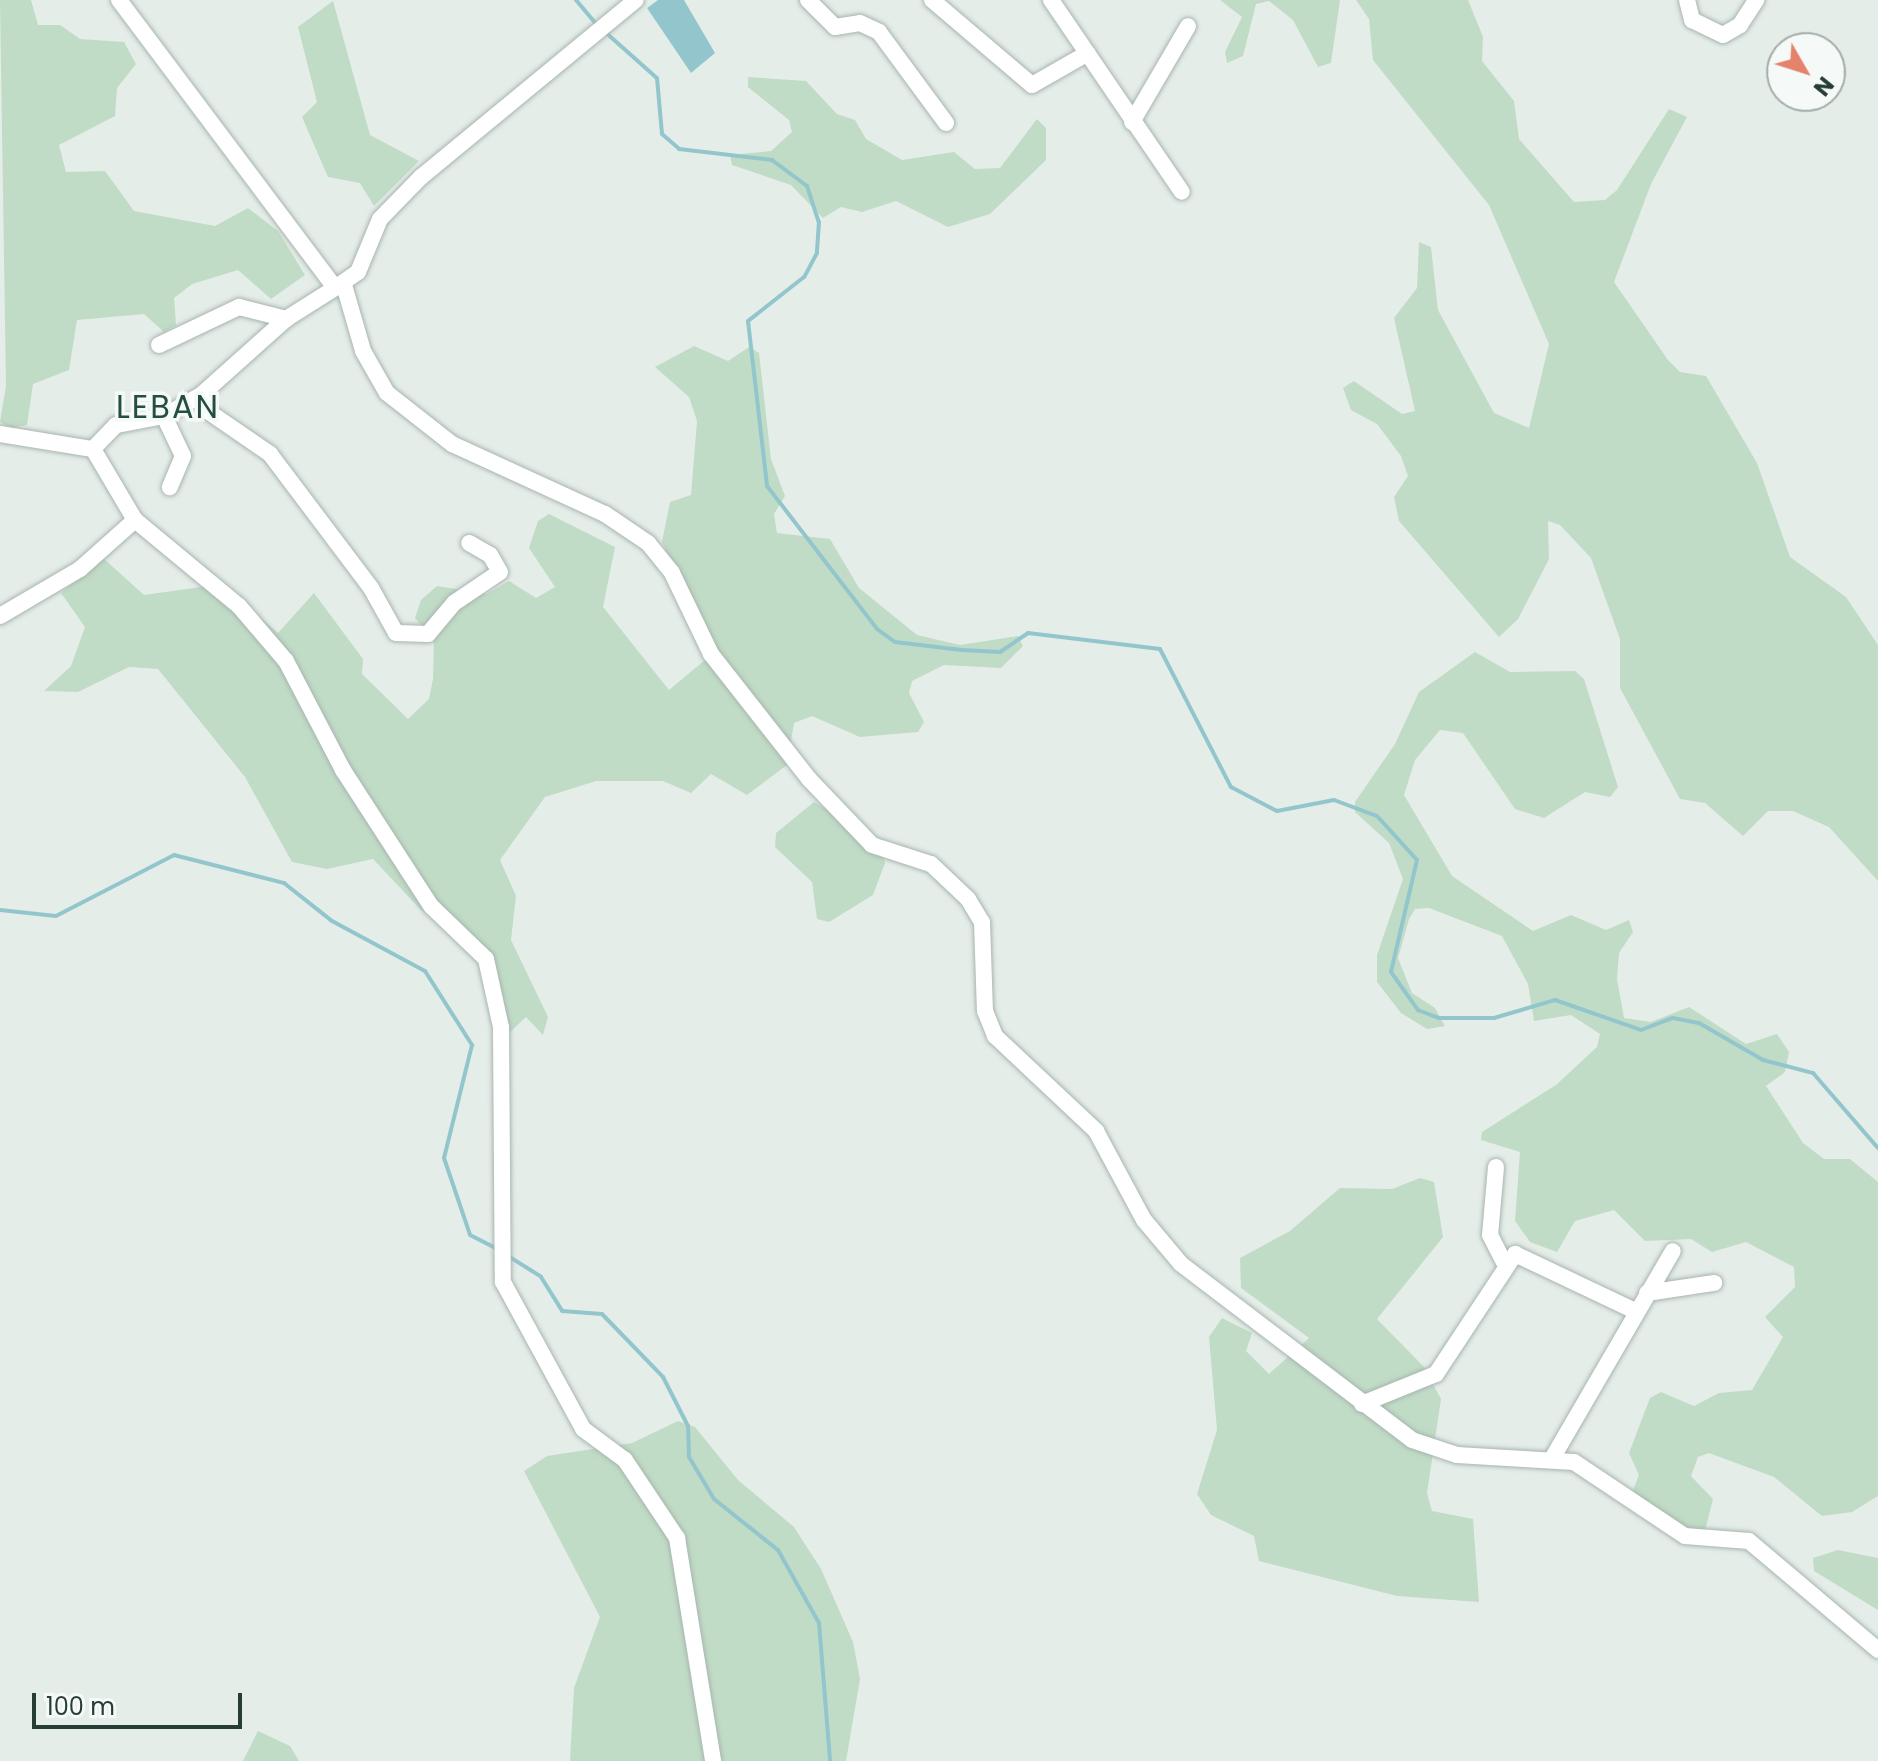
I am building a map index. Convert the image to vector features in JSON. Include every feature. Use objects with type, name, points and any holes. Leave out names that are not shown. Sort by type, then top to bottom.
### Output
[{"type":"street","points":[[119,0],[340,286],[373,371],[418,421],[492,466],[623,523],[655,550],[702,642],[804,773],[872,845],[931,864],[974,906],[991,1029],[1096,1131],[1162,1244],[1362,1404],[1435,1451],[1553,1457],[1581,1465],[1685,1536],[1749,1541],[1878,1650]]},
{"type":"street","points":[[93,449],[116,425],[164,416],[201,395],[286,319],[340,286],[380,219],[404,194],[574,47],[636,0]]},
{"type":"street","points":[[808,0],[835,27],[860,23],[879,32],[946,123]]},
{"type":"street","points":[[932,0],[1032,85],[1088,53]]},
{"type":"street","points":[[1051,0],[1182,192]]},
{"type":"street","points":[[1687,0],[1692,20],[1723,35],[1740,25],[1756,0]]},
{"type":"street","points":[[1132,122],[1188,26]]},
{"type":"street","points":[[159,345],[239,307],[286,319]]},
{"type":"street","points":[[201,395],[206,410],[270,454],[371,588],[396,633],[428,634],[454,603],[491,582],[497,565],[469,543]]},
{"type":"street","points":[[164,416],[183,456],[170,487]]},
{"type":"street","points":[[0,434],[93,449]]},
{"type":"street","points":[[93,449],[135,520],[239,606],[286,661],[343,770],[431,906],[486,959],[501,1027],[503,1237],[500,1259],[503,1282],[583,1429],[625,1460],[677,1538],[713,1761]]},
{"type":"street","points":[[0,616],[80,569],[135,520]]},
{"type":"street","points":[[1496,1167],[1490,1226],[1504,1262]]},
{"type":"street","points":[[1553,1457],[1635,1311],[1673,1251]]},
{"type":"street","points":[[1362,1404],[1436,1374],[1504,1262],[1528,1255],[1635,1311]]},
{"type":"street","points":[[1647,1293],[1714,1283]]},
{"type":"green space","points":[[0,0],[31,0],[38,25],[60,25],[80,39],[124,42],[136,64],[117,88],[115,116],[59,145],[66,172],[105,171],[134,211],[215,226],[248,208],[278,231],[305,275],[271,299],[238,270],[192,284],[174,298],[176,325],[164,332],[144,314],[77,320],[69,370],[33,384],[27,425],[11,428],[0,422],[6,386]]},
{"type":"green space","points":[[1220,0],[1340,0],[1331,63],[1318,67],[1293,20],[1269,1],[1256,4],[1243,56],[1227,63],[1225,52],[1242,17]]},
{"type":"green space","points":[[1356,0],[1468,0],[1483,37],[1482,61],[1514,101],[1519,139],[1574,202],[1605,200],[1617,190],[1669,109],[1687,117],[1651,184],[1614,282],[1668,360],[1680,372],[1706,376],[1757,463],[1790,557],[1846,597],[1878,645],[1878,881],[1829,827],[1793,811],[1768,811],[1743,836],[1705,803],[1680,799],[1620,688],[1620,639],[1591,558],[1560,525],[1548,521],[1549,559],[1518,619],[1499,637],[1399,521],[1394,497],[1408,476],[1401,456],[1377,424],[1351,410],[1343,388],[1354,381],[1402,414],[1415,411],[1394,318],[1417,288],[1419,242],[1431,247],[1438,310],[1494,413],[1529,428],[1549,344],[1489,205],[1373,60],[1369,19]]},
{"type":"green space","points":[[333,1],[370,135],[419,161],[374,206],[360,183],[328,177],[302,117],[317,102],[298,27]]},
{"type":"green space","points":[[748,77],[806,81],[837,114],[855,120],[866,139],[902,160],[954,152],[975,169],[1000,168],[1037,119],[1046,128],[1046,160],[990,214],[948,227],[896,201],[862,212],[841,207],[823,218],[791,185],[732,165],[730,155],[771,151],[792,132],[789,120],[748,87]]},
{"type":"green space","points":[[694,346],[728,361],[749,347],[759,353],[771,459],[785,496],[774,514],[777,533],[830,539],[859,588],[917,635],[960,645],[1018,636],[1023,646],[1001,668],[944,665],[912,681],[909,693],[924,722],[918,732],[860,737],[812,716],[794,723],[787,765],[747,795],[711,774],[691,793],[663,781],[596,781],[545,797],[500,860],[516,896],[511,940],[548,1017],[543,1035],[526,1017],[508,1034],[488,953],[421,910],[373,859],[327,869],[292,862],[245,777],[158,669],[129,667],[78,692],[44,691],[71,666],[85,627],[61,593],[103,558],[144,595],[222,584],[278,633],[314,593],[363,659],[362,674],[408,719],[429,699],[433,679],[434,641],[415,618],[421,600],[437,586],[487,594],[509,581],[536,598],[555,587],[529,548],[538,521],[549,514],[615,547],[603,607],[669,690],[717,650],[662,542],[670,502],[691,495],[697,421],[689,397],[655,367]]},
{"type":"green space","points":[[1475,652],[1510,672],[1575,671],[1584,679],[1618,787],[1610,797],[1585,792],[1544,818],[1515,809],[1463,733],[1440,730],[1415,760],[1404,795],[1452,876],[1533,931],[1571,915],[1606,930],[1629,920],[1633,932],[1619,953],[1617,979],[1624,1018],[1651,1022],[1689,1007],[1746,1044],[1777,1034],[1789,1052],[1785,1072],[1766,1086],[1803,1143],[1824,1159],[1850,1159],[1878,1182],[1878,1496],[1852,1512],[1822,1516],[1774,1477],[1709,1453],[1698,1457],[1691,1476],[1713,1499],[1705,1531],[1686,1530],[1631,1495],[1639,1475],[1629,1453],[1650,1398],[1661,1392],[1694,1406],[1719,1393],[1752,1390],[1783,1337],[1765,1317],[1795,1287],[1794,1267],[1746,1242],[1712,1252],[1691,1239],[1645,1241],[1614,1210],[1575,1221],[1557,1252],[1530,1242],[1515,1221],[1520,1152],[1481,1140],[1482,1132],[1556,1085],[1597,1047],[1600,1034],[1571,1015],[1534,1021],[1528,984],[1502,936],[1429,908],[1415,909],[1398,958],[1412,993],[1435,1008],[1445,1026],[1427,1029],[1401,1013],[1377,982],[1377,955],[1403,879],[1389,843],[1355,812],[1355,802],[1395,744],[1419,692]]},
{"type":"green space","points":[[814,802],[880,842],[885,863],[873,895],[829,922],[817,919],[812,882],[775,847],[776,833]]},
{"type":"green space","points":[[1420,1178],[1434,1182],[1443,1237],[1377,1319],[1424,1367],[1441,1399],[1427,1493],[1432,1511],[1473,1519],[1479,1602],[1397,1596],[1259,1561],[1254,1536],[1211,1515],[1197,1494],[1217,1430],[1209,1337],[1222,1318],[1252,1333],[1246,1351],[1269,1374],[1309,1338],[1241,1288],[1240,1258],[1290,1231],[1340,1188],[1392,1189]]},
{"type":"green space","points":[[678,1421],[695,1427],[738,1480],[794,1527],[821,1569],[853,1642],[860,1679],[846,1761],[570,1761],[574,1688],[600,1617],[524,1471],[547,1456],[632,1443]]},
{"type":"green space","points":[[1838,1550],[1878,1558],[1878,1610],[1814,1571],[1813,1558]]},
{"type":"green space","points":[[258,1731],[290,1746],[299,1761],[243,1761]]},
{"type":"water","points":[[658,0],[684,0],[715,53],[691,73],[647,8]]},
{"type":"waterway","points":[[576,0],[597,25]]},
{"type":"waterway","points":[[604,31],[657,78],[662,134],[679,149],[772,160],[807,186],[819,222],[817,253],[804,277],[748,321],[767,486],[877,629],[895,642],[962,650],[1000,652],[1028,633],[1160,649],[1231,787],[1277,811],[1334,800],[1377,816],[1417,860],[1391,972],[1418,1010],[1439,1018],[1494,1018],[1555,1000],[1641,1030],[1673,1018],[1699,1023],[1763,1060],[1813,1073],[1878,1148]]},
{"type":"waterway","points":[[0,910],[56,916],[174,855],[284,883],[332,921],[425,971],[472,1045],[444,1158],[470,1235],[497,1249]]},
{"type":"waterway","points":[[508,1256],[541,1277],[562,1311],[602,1314],[663,1377],[688,1426],[689,1457],[714,1499],[778,1550],[819,1623],[830,1761]]},
{"type":"district","name":"LEBAN","points":[[168,407]]}]
